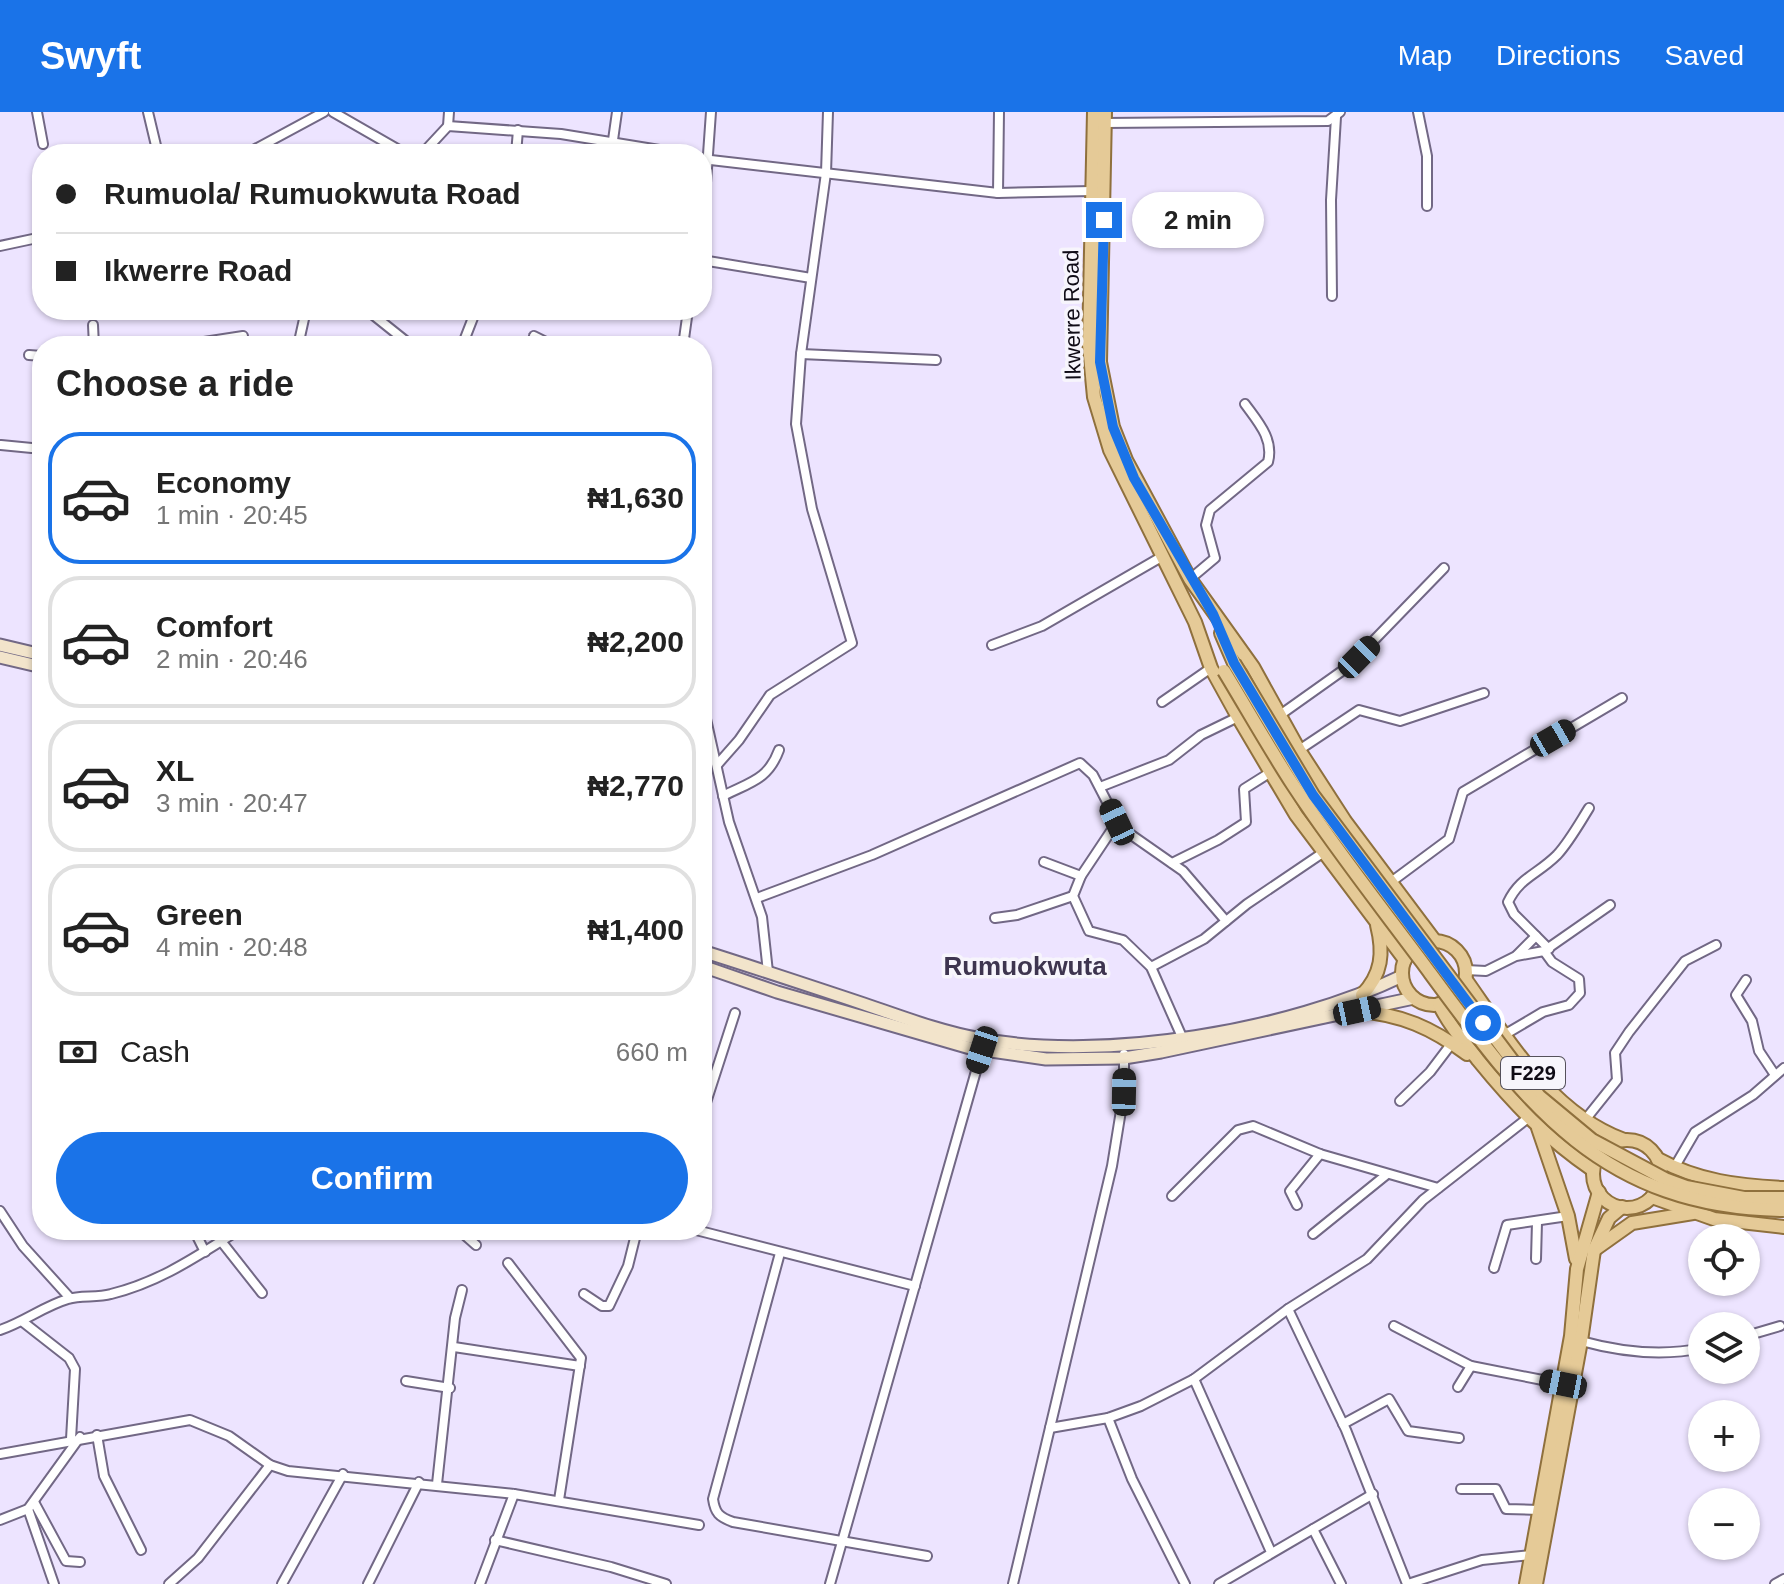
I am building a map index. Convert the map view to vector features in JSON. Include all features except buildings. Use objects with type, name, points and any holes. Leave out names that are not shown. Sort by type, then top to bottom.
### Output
[{"type":"main road","name":"Ikwerre Road","points":[[1094,112],[1089,345],[1094,397],[1121,476],[1195,622],[1223,667]]},
{"type":"main road","name":"Ikwerre Road","points":[[1105,118],[1100,345],[1103,382],[1113,427],[1126,460],[1190,579],[1253,667],[1299,750],[1435,941]]},
{"type":"main road","points":[[1213,614],[1223,667],[1238,717],[1296,815],[1405,960]]},
{"type":"main road","points":[[0,645],[32,653]]},
{"type":"main road","points":[[0,657],[32,665]]},
{"type":"main road","points":[[1223,667],[1313,795],[1539,1096],[1592,1140],[1667,1180],[1744,1198],[1784,1198]]},
{"type":"main road","points":[[1223,667],[1292,784],[1337,849],[1507,1076],[1539,1112],[1583,1148],[1651,1187],[1680,1197],[1749,1210],[1784,1210]]},
{"type":"main road","points":[[1362,995],[1371,985],[1380,963],[1381,942],[1375,918]]},
{"type":"main road","points":[[1435,941],[1453,948],[1466,975],[1457,995],[1439,1004],[1426,1004],[1414,998],[1405,988],[1402,976],[1405,960],[1416,947],[1435,941]]},
{"type":"main road","points":[[712,954],[935,1028],[978,1039],[1049,1048],[1124,1052],[1266,1021],[1362,995],[1402,976]]},
{"type":"main road","points":[[712,969],[777,992],[982,1050],[1046,1059],[1258,1034],[1414,998]]},
{"type":"main road","name":"F229","points":[[1466,975],[1504,1035],[1551,1092],[1585,1120],[1624,1140],[1642,1143],[1658,1159]]},
{"type":"main road","name":"F229","points":[[1439,1004],[1452,1027],[1528,1118],[1593,1170]]},
{"type":"main road","points":[[1357,1011],[1416,1022],[1484,1067]]},
{"type":"main road","points":[[1538,1128],[1568,1216],[1577,1269]]},
{"type":"main road","points":[[1624,1140],[1602,1151],[1593,1170],[1599,1192],[1607,1201],[1622,1207],[1635,1207],[1652,1197],[1662,1176],[1658,1159]]},
{"type":"main road","points":[[1658,1159],[1707,1180],[1784,1188]]},
{"type":"main road","points":[[1526,1584],[1563,1384],[1577,1269],[1599,1192]]},
{"type":"main road","points":[[1652,1197],[1714,1219],[1784,1227]]},
{"type":"main road","points":[[1536,1584],[1581,1341],[1594,1250],[1609,1218],[1622,1207]]},
{"type":"main road","points":[[1594,1250],[1632,1223],[1697,1213]]},
{"type":"street","points":[[37,112],[43,144]]},
{"type":"street","points":[[148,112],[156,144]]},
{"type":"street","points":[[265,144],[324,112]]},
{"type":"street","points":[[333,112],[349,118],[390,144]]},
{"type":"street","points":[[431,144],[448,126],[449,112]]},
{"type":"street","points":[[612,142],[617,112]]},
{"type":"street","points":[[708,144],[711,112]]},
{"type":"street","points":[[717,765],[739,740],[770,695],[852,643],[804,475],[796,424],[801,354],[826,173],[828,112]]},
{"type":"street","points":[[998,193],[999,112]]},
{"type":"street","points":[[1418,112],[1427,156],[1427,206]]},
{"type":"street","points":[[1105,118],[1245,124],[1328,121],[1338,115]]},
{"type":"street","points":[[1332,296],[1330,212],[1338,115]]},
{"type":"street","points":[[448,126],[518,130],[624,144]]},
{"type":"street","points":[[517,144],[518,130]]},
{"type":"street","points":[[712,161],[998,193],[1092,191]]},
{"type":"street","points":[[0,246],[32,239]]},
{"type":"street","points":[[712,262],[811,278]]},
{"type":"street","points":[[380,320],[400,336]]},
{"type":"street","points":[[93,325],[94,336]]},
{"type":"street","points":[[801,354],[936,360]]},
{"type":"street","points":[[1190,579],[1215,558],[1206,525],[1210,510],[1268,462],[1270,453],[1264,431],[1245,404]]},
{"type":"street","points":[[1,445],[32,448]]},
{"type":"street","points":[[992,645],[1062,615],[1163,556]]},
{"type":"street","points":[[1280,715],[1349,666],[1444,568]]},
{"type":"street","points":[[1162,702],[1223,667]]},
{"type":"street","points":[[1299,750],[1359,710],[1400,721],[1484,693]]},
{"type":"street","points":[[1391,882],[1449,839],[1463,792],[1622,698]]},
{"type":"street","points":[[1100,787],[1169,760],[1201,735],[1238,717]]},
{"type":"street","points":[[712,744],[723,796],[757,898],[768,972]]},
{"type":"street","points":[[723,796],[758,781],[770,771],[779,750]]},
{"type":"street","points":[[757,898],[872,855],[1072,764],[1088,768],[1117,822],[1131,836],[1172,863],[1226,921]]},
{"type":"street","points":[[1172,863],[1246,822],[1244,789],[1271,772]]},
{"type":"street","points":[[1504,1035],[1543,1012],[1569,1005],[1580,993],[1579,979],[1552,962],[1547,950],[1514,914],[1508,902],[1516,885],[1541,870],[1560,852],[1589,808]]},
{"type":"street","points":[[1117,822],[1081,876],[1073,896],[1089,931],[1123,940],[1151,967],[1182,1037]]},
{"type":"street","points":[[1151,967],[1204,939],[1324,852]]},
{"type":"street","points":[[1044,862],[1081,876]]},
{"type":"street","points":[[995,918],[1017,915],[1073,896]]},
{"type":"street","points":[[1466,975],[1486,971],[1516,956],[1547,950],[1610,905]]},
{"type":"street","points":[[1516,956],[1536,936]]},
{"type":"street","points":[[1585,1120],[1617,1080],[1615,1053],[1629,1032],[1685,961],[1716,945]]},
{"type":"street","points":[[1746,980],[1736,995],[1752,1021],[1759,1051],[1775,1075]]},
{"type":"street","points":[[712,1084],[735,1013]]},
{"type":"street","points":[[1400,1101],[1430,1072],[1452,1043]]},
{"type":"street","points":[[830,1584],[982,1050]]},
{"type":"street","points":[[1013,1584],[1112,1166],[1124,1092],[1124,1052]]},
{"type":"street","points":[[1674,1168],[1695,1132],[1784,1068]]},
{"type":"street","points":[[1050,1428],[1108,1418],[1141,1406],[1194,1379],[1288,1309],[1367,1259],[1438,1188],[1528,1118]]},
{"type":"street","points":[[1172,1196],[1231,1136],[1253,1126],[1320,1154],[1438,1188]]},
{"type":"street","points":[[1297,1205],[1290,1191],[1320,1154]]},
{"type":"street","points":[[1313,1234],[1386,1175]]},
{"type":"street","points":[[1,1216],[23,1246],[70,1298]]},
{"type":"street","points":[[1494,1268],[1505,1227],[1568,1216]]},
{"type":"street","points":[[1536,1259],[1537,1222]]},
{"type":"street","points":[[712,1234],[915,1286]]},
{"type":"street","points":[[199,1240],[205,1252]]},
{"type":"street","points":[[470,1240],[476,1245]]},
{"type":"street","points":[[584,1294],[602,1306],[609,1306],[628,1266],[634,1240]]},
{"type":"street","points":[[0,1330],[70,1298],[89,1299],[142,1286],[221,1241],[262,1293]]},
{"type":"street","points":[[780,1253],[713,1499],[714,1511],[733,1522],[927,1556]]},
{"type":"street","points":[[508,1263],[576,1347],[581,1358],[559,1500]]},
{"type":"street","points":[[437,1484],[457,1303],[462,1290]]},
{"type":"street","points":[[1288,1309],[1343,1424],[1408,1584],[1482,1560],[1531,1555]]},
{"type":"street","points":[[0,1520],[31,1506],[76,1438],[75,1369],[69,1358],[23,1322]]},
{"type":"street","points":[[1394,1326],[1471,1366],[1563,1384]]},
{"type":"street","points":[[1760,1332],[1780,1326]]},
{"type":"street","points":[[1581,1341],[1614,1350],[1688,1351]]},
{"type":"street","points":[[454,1347],[580,1366]]},
{"type":"street","points":[[1458,1387],[1471,1366]]},
{"type":"street","points":[[1194,1379],[1271,1552]]},
{"type":"street","points":[[406,1381],[450,1388]]},
{"type":"street","points":[[1343,1424],[1389,1399],[1408,1431],[1459,1438]]},
{"type":"street","points":[[1108,1418],[1132,1479],[1185,1584]]},
{"type":"street","points":[[0,1454],[190,1420],[229,1436],[270,1465],[310,1475],[343,1474],[437,1484],[559,1500],[699,1525]]},
{"type":"street","points":[[97,1435],[104,1476],[141,1550]]},
{"type":"street","points":[[169,1584],[198,1558],[270,1465]]},
{"type":"street","points":[[282,1584],[343,1474]]},
{"type":"street","points":[[368,1584],[419,1482]]},
{"type":"street","points":[[1461,1489],[1496,1489],[1506,1509],[1539,1510]]},
{"type":"street","points":[[480,1584],[514,1494]]},
{"type":"street","points":[[1219,1584],[1373,1494]]},
{"type":"street","points":[[31,1506],[66,1561],[80,1562]]},
{"type":"street","points":[[31,1506],[54,1584]]},
{"type":"street","points":[[1313,1529],[1341,1584]]},
{"type":"street","points":[[495,1540],[611,1567],[666,1584]]},
{"type":"street","points":[[1775,1584],[1784,1579]]},
{"type":"district","name":"Rumuokwuta","points":[[1025,966]]},
{"type":"route","points":[[1104,220],[1100,362],[1113,427],[1134,478],[1213,614],[1234,663],[1313,795],[1483,1023]]}]
